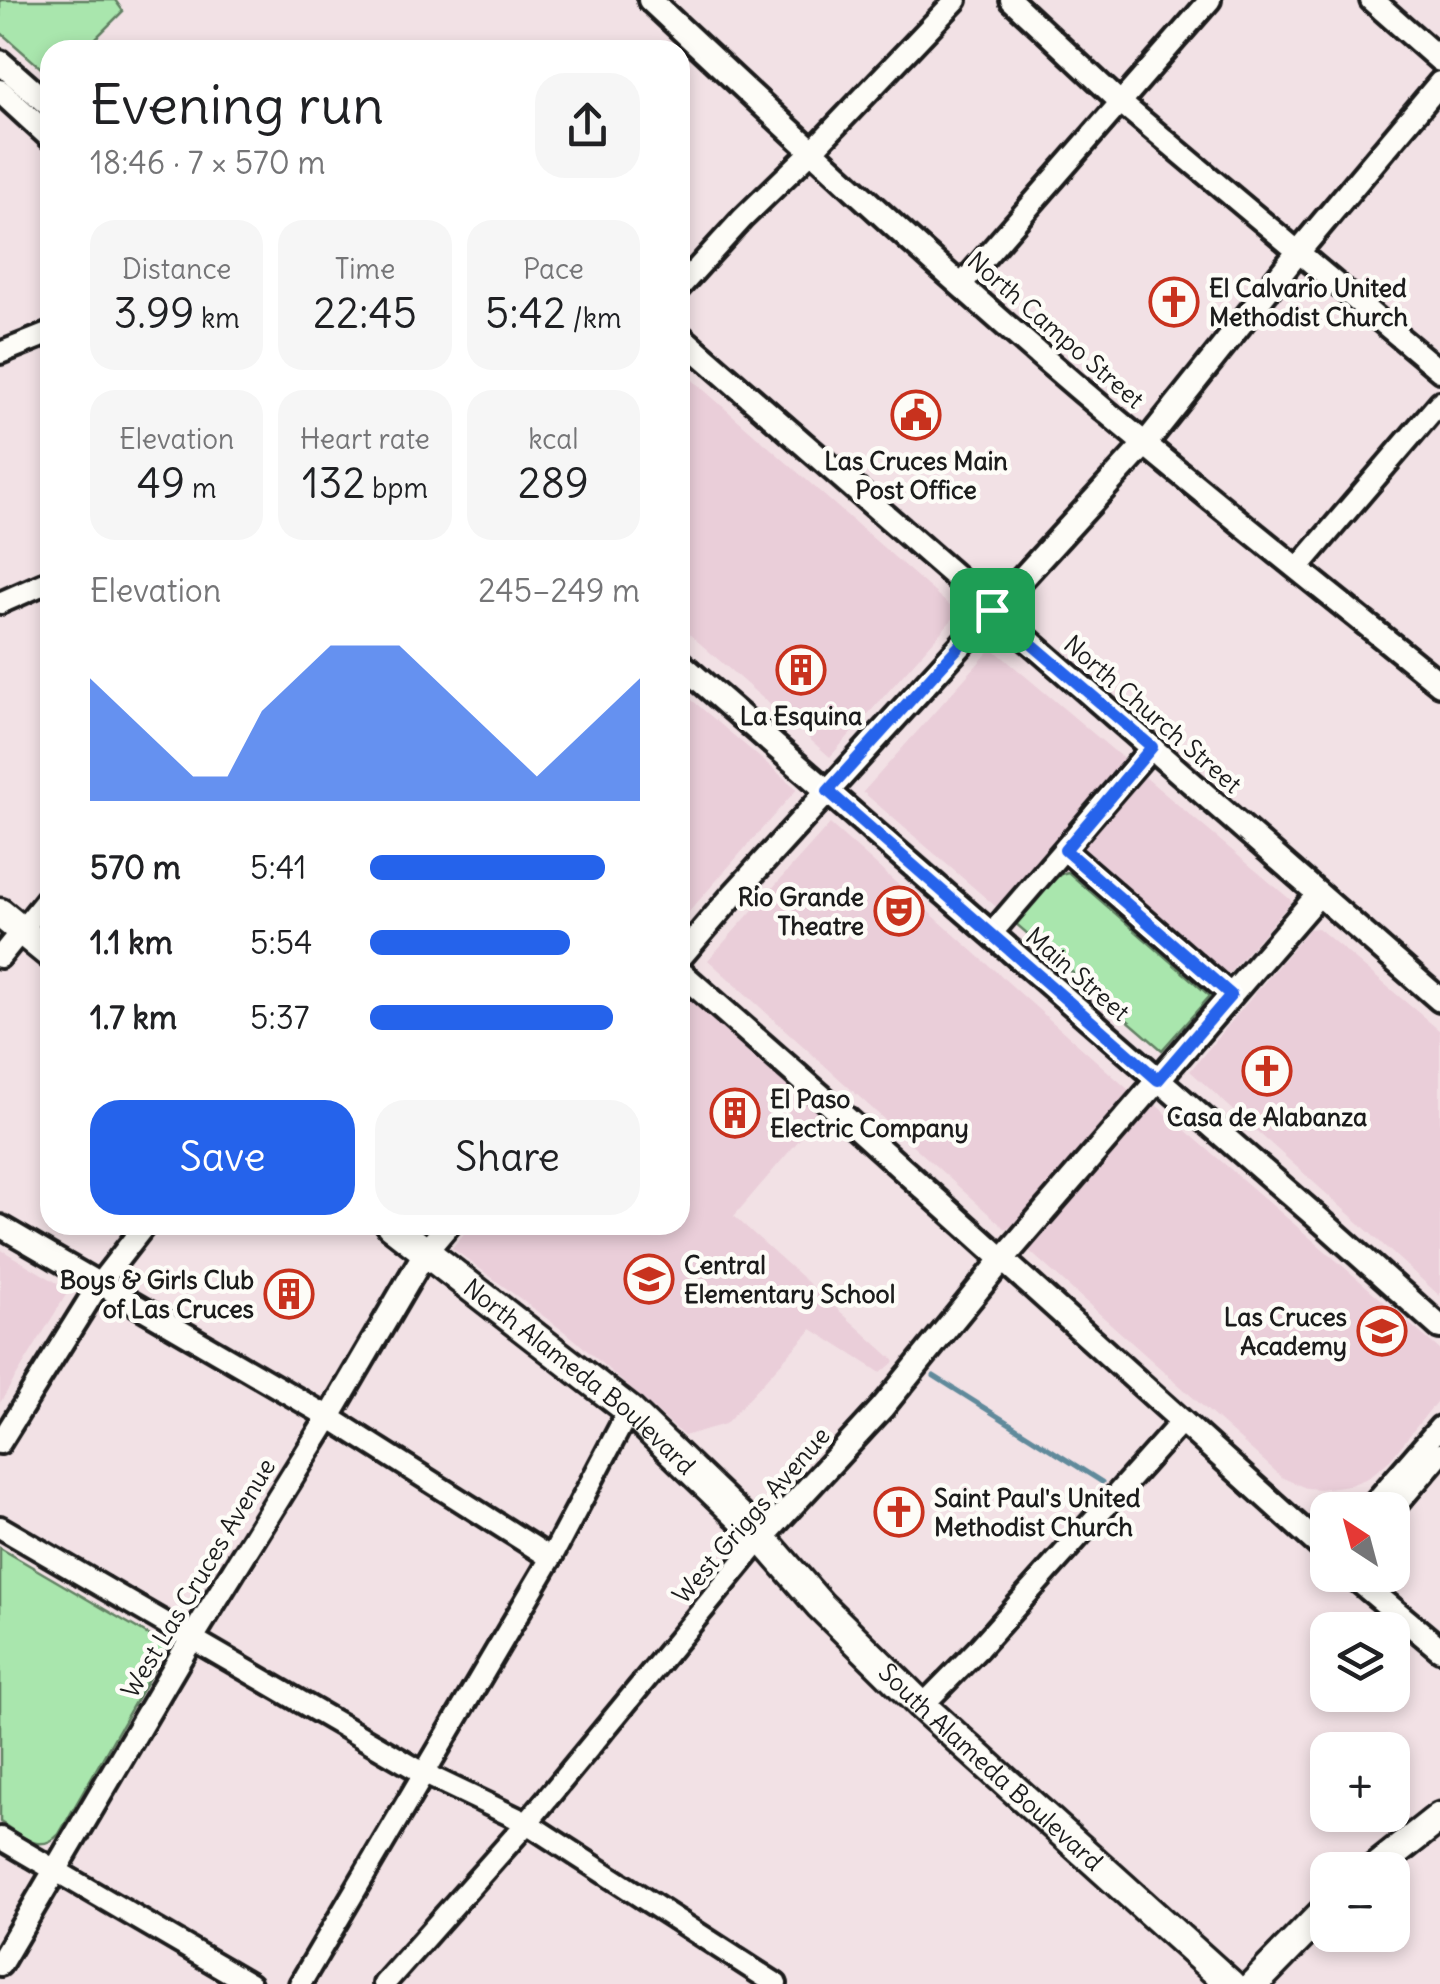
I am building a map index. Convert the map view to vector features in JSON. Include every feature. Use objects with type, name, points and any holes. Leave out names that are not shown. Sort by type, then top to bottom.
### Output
[{"type":"main road","points":[[11,922],[40,946]]},
{"type":"main road","name":"North Alameda Boulevard","points":[[404,1235],[629,1410],[762,1538]]},
{"type":"main road","name":"South Alameda Boulevard","points":[[762,1538],[820,1605],[922,1706],[1230,1984]]},
{"type":"main road","points":[[1396,1852],[1440,1817]]},
{"type":"main road","points":[[1254,1984],[1310,1926]]},
{"type":"street","name":"North Campo Street","points":[[650,0],[811,152],[961,285],[1145,444],[1440,684]]},
{"type":"street","points":[[690,276],[956,0]]},
{"type":"street","points":[[1012,0],[1120,102],[1440,370]]},
{"type":"street","points":[[961,285],[1210,0]]},
{"type":"street","points":[[1372,0],[1440,60]]},
{"type":"street","points":[[0,62],[40,97]]},
{"type":"street","points":[[690,946],[1145,444],[1299,251],[1440,84]]},
{"type":"street","points":[[0,92],[40,128]]},
{"type":"street","points":[[0,353],[40,337]]},
{"type":"street","name":"North Church Street","points":[[690,345],[1440,1000]]},
{"type":"street","points":[[1298,568],[1440,402]]},
{"type":"street","points":[[0,603],[40,586]]},
{"type":"street","name":"Main Street","points":[[690,672],[1440,1327]]},
{"type":"street","points":[[992,934],[1152,747]]},
{"type":"street","points":[[1065,850],[1231,995]]},
{"type":"street","name":"West Griggs Avenue","points":[[384,1984],[528,1823],[762,1538],[882,1408],[1002,1260],[1318,896]]},
{"type":"street","points":[[0,958],[11,922],[40,902]]},
{"type":"street","points":[[690,981],[1310,1538]]},
{"type":"street","points":[[0,1226],[328,1417],[551,1558]]},
{"type":"street","points":[[0,1443],[99,1284],[137,1235]]},
{"type":"street","name":"West Las Cruces Avenue","points":[[0,1964],[192,1638],[426,1251],[440,1235]]},
{"type":"street","points":[[300,1984],[551,1558],[629,1410]]},
{"type":"street","points":[[922,1706],[1182,1421]]},
{"type":"street","points":[[1384,1492],[1440,1427]]},
{"type":"street","points":[[1407,1492],[1440,1454]]},
{"type":"street","points":[[0,1527],[425,1774],[528,1823],[776,1984]]},
{"type":"street","points":[[1372,1592],[1440,1650]]},
{"type":"street","points":[[0,1838],[250,1984]]},
{"type":"shaded area","points":[[690,378],[958,613],[830,757],[690,635]]},
{"type":"shaded area","points":[[992,648],[1292,901],[1162,1050],[863,792]]},
{"type":"shaded area","points":[[690,698],[797,789],[690,911]]},
{"type":"shaded area","points":[[830,824],[1130,1091],[1006,1229],[708,960]]},
{"type":"shaded area","points":[[1318,928],[1440,1031],[1440,1296],[1190,1071],[1309,929]]},
{"type":"shaded area","name":"Central Elementary School","points":[[690,998],[823,1112],[734,1216],[895,1361],[881,1373],[812,1329],[725,1424],[684,1436],[573,1338],[452,1248],[463,1235],[690,1235]]},
{"type":"shaded area","points":[[1155,1104],[1440,1350],[1440,1397],[1390,1460],[1368,1478],[1320,1489],[1306,1488],[1283,1478],[1027,1249]]},
{"type":"shaded area","points":[[0,1249],[69,1290],[0,1403]]},
{"type":"green space","points":[[0,0],[115,0],[123,11],[94,40],[40,40],[40,67],[0,32]]},
{"type":"green space","points":[[1068,872],[1210,996],[1162,1050],[1015,923],[1055,879]]},
{"type":"green space","points":[[0,1548],[159,1638],[166,1648],[59,1834],[44,1843],[30,1841],[0,1822]]},
{"type":"waterway","points":[[934,1376],[1102,1482]]},
{"type":"place","name":"El Calvario United Methodist Church","points":[[1174,302]]},
{"type":"place","name":"Las Cruces Main Post Office","points":[[916,415]]},
{"type":"place","name":"La Esquina","points":[[801,670]]},
{"type":"place","name":"Rio Grande Theatre","points":[[899,911]]},
{"type":"place","name":"Casa de Alabanza","points":[[1267,1071]]},
{"type":"place","name":"El Paso Electric Company","points":[[735,1113]]},
{"type":"place","name":"Central Elementary School","points":[[649,1279]]},
{"type":"place","name":"Boys & Girls Club of Las Cruces","points":[[289,1294]]},
{"type":"place","name":"Las Cruces Academy","points":[[1382,1331]]},
{"type":"place","name":"Saint Paul's United Methodist Church","points":[[899,1512]]},
{"type":"route","points":[[992,610],[1152,747],[1065,850],[1231,995],[1158,1080],[828,791],[992,610]]}]
